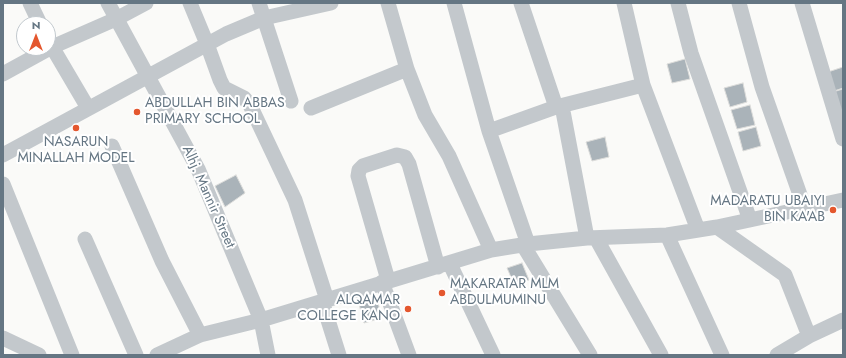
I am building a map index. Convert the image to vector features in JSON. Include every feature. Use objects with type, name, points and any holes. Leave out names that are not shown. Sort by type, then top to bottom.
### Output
[{"type":"street","points":[[30,3],[36,16]]},
{"type":"street","name":"Alhj. Mannir Street","points":[[108,3],[146,76],[198,169],[261,320],[268,355]]},
{"type":"street","points":[[56,41],[116,19],[146,3]]},
{"type":"street","points":[[190,3],[224,88],[244,98],[250,105],[295,200],[339,355]]},
{"type":"street","points":[[259,3],[291,101]]},
{"type":"street","points":[[3,154],[207,44],[264,18],[331,3]]},
{"type":"street","points":[[388,3],[407,69],[425,114],[449,156],[492,250]]},
{"type":"street","points":[[454,3],[489,131],[526,244],[590,355]]},
{"type":"street","points":[[521,3],[559,107],[592,238],[661,355]]},
{"type":"street","points":[[624,3],[643,85],[698,230]]},
{"type":"street","points":[[678,3],[691,53],[750,220]]},
{"type":"street","points":[[739,3],[762,87],[806,209]]},
{"type":"street","points":[[802,3],[843,139]]},
{"type":"street","points":[[56,53],[88,108]]},
{"type":"street","points":[[3,74],[30,56]]},
{"type":"street","points":[[311,108],[407,69]]},
{"type":"street","points":[[489,131],[559,107],[643,85]]},
{"type":"street","points":[[112,146],[162,261],[200,335]]},
{"type":"street","points":[[409,355],[385,281],[358,176],[359,170],[363,166],[397,155],[405,157],[444,265],[493,355]]},
{"type":"street","points":[[3,184],[72,355]]},
{"type":"street","points":[[157,355],[186,349],[200,335],[261,320],[385,281],[492,250],[526,244],[592,238],[667,235],[717,227],[843,200]]},
{"type":"street","points":[[717,227],[785,275],[809,336]]},
{"type":"street","points":[[667,235],[722,355]]},
{"type":"street","points":[[85,239],[136,355]]},
{"type":"street","points":[[783,353],[809,336],[843,320]]},
{"type":"street","points":[[3,338],[39,355]]},
{"type":"building","points":[[685,59],[690,79],[672,83],[667,64]]},
{"type":"building","points":[[843,67],[843,88],[834,91],[828,72]]},
{"type":"building","points":[[743,83],[747,102],[730,107],[724,88]]},
{"type":"building","points":[[843,89],[843,110],[839,111],[833,92]]},
{"type":"building","points":[[750,105],[755,125],[737,129],[731,110]]},
{"type":"building","points":[[756,127],[761,146],[743,151],[738,132]]},
{"type":"building","points":[[605,137],[609,157],[592,161],[586,142]]},
{"type":"building","points":[[236,175],[245,193],[225,207],[215,186]]},
{"type":"building","points":[[522,263],[529,280],[514,284],[507,268]]},
{"type":"building","points":[[377,299],[382,318],[364,323],[359,304]]},
{"type":"place","name":"ABDULLAH BIN ABBAS PRIMARY SCHOOL","points":[[137,112]]},
{"type":"place","name":"NASARUN MINALLAH MODEL","points":[[76,128]]},
{"type":"place","name":"MADARATU UBAIYI BIN KA'AB","points":[[833,210]]},
{"type":"place","name":"MAKARATAR MLM ABDULMUMINU","points":[[442,293]]},
{"type":"place","name":"ALQAMAR COLLEGE KANO","points":[[408,309]]}]
